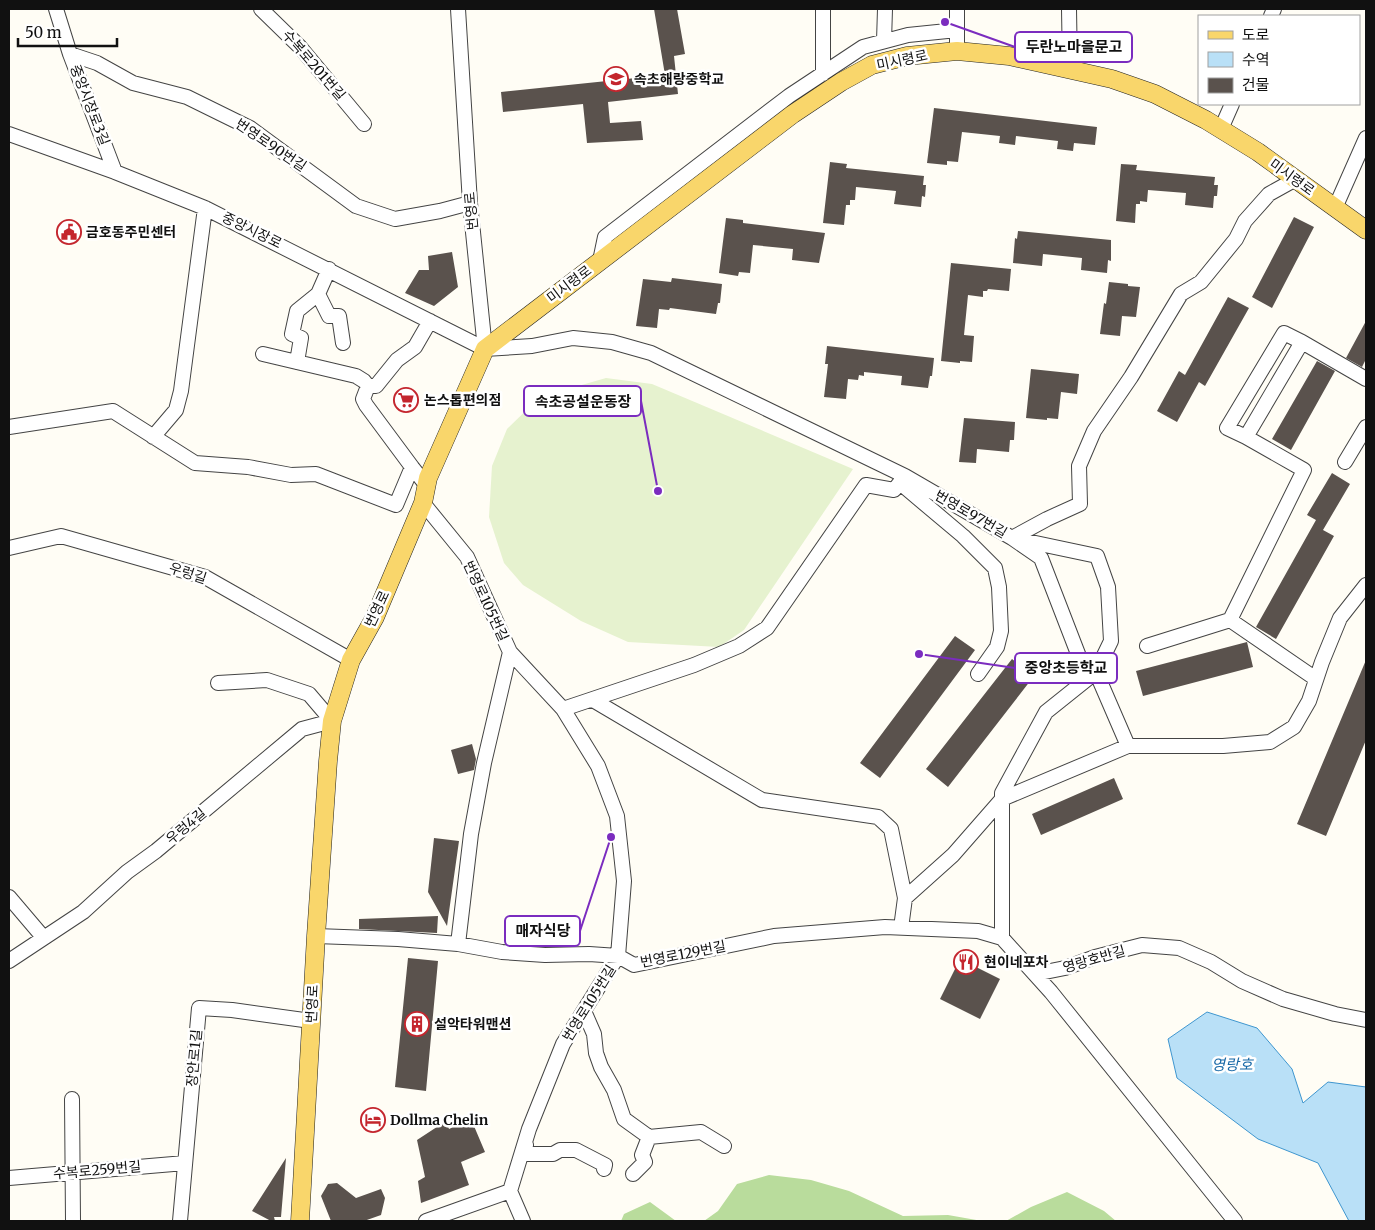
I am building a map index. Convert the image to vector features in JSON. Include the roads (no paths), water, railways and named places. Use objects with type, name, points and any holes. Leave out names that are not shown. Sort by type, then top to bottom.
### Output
[{"type":"main road","name":"미시령로","points":[[485,349],[793,114],[841,82],[872,66],[907,56],[957,51],[1009,56],[1112,78],[1155,94],[1221,129],[1258,152],[1366,230]]},
{"type":"main road","name":"번영로","points":[[300,1221],[316,936],[332,721],[351,660],[375,617],[425,495],[428,478],[485,349]]},
{"type":"street","name":"중앙시장로3길","points":[[56,9],[70,54],[115,172]]},
{"type":"street","name":"수복로201번길","points":[[261,9],[300,47],[364,124]]},
{"type":"street","name":"번영로","points":[[458,9],[470,203],[485,349]]},
{"type":"street","points":[[822,74],[823,9]]},
{"type":"street","points":[[884,41],[886,9]]},
{"type":"street","points":[[957,9],[957,51]]},
{"type":"street","points":[[1069,9],[1070,69]]},
{"type":"street","points":[[600,261],[605,236],[789,96],[863,47],[908,35],[957,30]]},
{"type":"street","name":"번영로90번길","points":[[70,54],[97,63],[133,83],[187,97],[250,128],[356,206],[395,219],[440,211],[470,203]]},
{"type":"street","points":[[1221,129],[1232,105]]},
{"type":"street","name":"중앙시장로","points":[[9,134],[115,172],[205,208],[485,349]]},
{"type":"street","points":[[1335,208],[1366,138]]},
{"type":"street","points":[[1128,746],[1096,672],[1080,658],[1041,558],[1012,538],[1080,504],[1078,466],[1090,438],[1131,377],[1181,294],[1201,282],[1236,239],[1246,221],[1269,194],[1296,179]]},
{"type":"street","points":[[153,436],[176,410],[181,391],[205,208]]},
{"type":"street","points":[[297,362],[301,338],[292,334],[297,311],[318,294],[329,269]]},
{"type":"street","points":[[318,294],[328,316],[339,316],[343,343]]},
{"type":"street","points":[[263,354],[356,376],[364,380],[368,386],[376,386],[397,360],[415,347],[430,321]]},
{"type":"street","points":[[1147,646],[1230,620],[1304,470],[1227,428],[1284,333],[1366,379]]},
{"type":"street","name":"번영로97번길","points":[[485,349],[532,346],[573,338],[612,342],[651,352],[1012,538],[1097,556],[1108,587],[1110,641],[1096,672],[1046,712],[1002,793],[1002,938]]},
{"type":"street","points":[[1246,437],[1302,342]]},
{"type":"street","name":"번영로105번길","points":[[368,386],[363,399],[366,405],[412,467],[425,495],[467,557],[510,652],[563,710],[598,766],[617,816],[624,881],[618,956],[563,1044],[529,1129],[510,1191]]},
{"type":"street","points":[[9,427],[113,411],[195,463],[248,467],[291,475],[316,474],[396,505],[412,467]]},
{"type":"street","points":[[1345,462],[1366,427]]},
{"type":"street","points":[[563,710],[694,665],[739,646],[767,628],[866,486],[894,490],[902,480],[964,536],[995,568],[999,587],[1001,632],[997,647],[978,674]]},
{"type":"street","name":"우렁길","points":[[9,548],[61,536],[205,576],[351,660]]},
{"type":"street","points":[[905,898],[954,855],[1002,798],[1128,746],[1223,746],[1270,742],[1294,727],[1309,701],[1340,618],[1366,585]]},
{"type":"street","points":[[1230,620],[1316,679]]},
{"type":"street","points":[[458,944],[471,834],[484,763],[510,652]]},
{"type":"street","points":[[218,683],[267,680],[309,694],[332,721]]},
{"type":"street","points":[[593,700],[762,800],[878,817],[891,829],[905,898],[902,928]]},
{"type":"street","name":"우렁4길","points":[[9,961],[83,912],[127,872],[156,851],[302,729],[332,721]]},
{"type":"street","points":[[9,898],[43,937]]},
{"type":"street","name":"번영로129번길","points":[[316,936],[398,939],[458,944],[502,952],[545,955],[590,954],[618,956],[634,965],[774,936],[885,927],[978,932],[1002,938]]},
{"type":"street","points":[[1002,938],[1035,974],[1235,1221]]},
{"type":"street","name":"영랑호반길","points":[[1035,974],[1065,968],[1094,956],[1142,945],[1179,948],[1211,962],[1242,981],[1283,999],[1335,1014],[1366,1020]]},
{"type":"street","name":"장안로1길","points":[[180,1221],[199,1008],[232,1010],[311,1021]]},
{"type":"street","points":[[584,1011],[596,1040],[596,1053],[601,1067],[614,1090],[624,1119],[649,1137],[701,1132],[724,1146]]},
{"type":"street","points":[[72,1099],[73,1221]]},
{"type":"street","points":[[529,1129],[524,1154],[553,1154],[560,1150],[576,1150],[605,1165],[604,1168]]},
{"type":"street","points":[[633,1174],[645,1162],[642,1155],[649,1137]]},
{"type":"street","name":"수복로259번길","points":[[9,1178],[185,1163]]},
{"type":"street","points":[[426,1221],[510,1191],[523,1221]]},
{"type":"water","name":"영랑호","points":[[1207,1012],[1257,1028],[1292,1069],[1303,1103],[1328,1082],[1366,1087],[1366,1221],[1349,1221],[1318,1163],[1258,1139],[1177,1078],[1168,1039]]},
{"type":"place","name":"두란노마을문고","points":[[945,22]]},
{"type":"place","name":"속초해랑중학교","points":[[616,79]]},
{"type":"place","name":"금호동주민센터","points":[[69,232]]},
{"type":"place","name":"논스톱편의점","points":[[406,400]]},
{"type":"place","name":"속초공설운동장","points":[[658,491]]},
{"type":"place","name":"중앙초등학교","points":[[919,654]]},
{"type":"place","name":"매자식당","points":[[611,837]]},
{"type":"place","name":"현이네포차","points":[[966,962]]},
{"type":"place","name":"설악타워맨션","points":[[417,1024]]},
{"type":"place","name":"Dollma Chelin","points":[[373,1120]]}]
